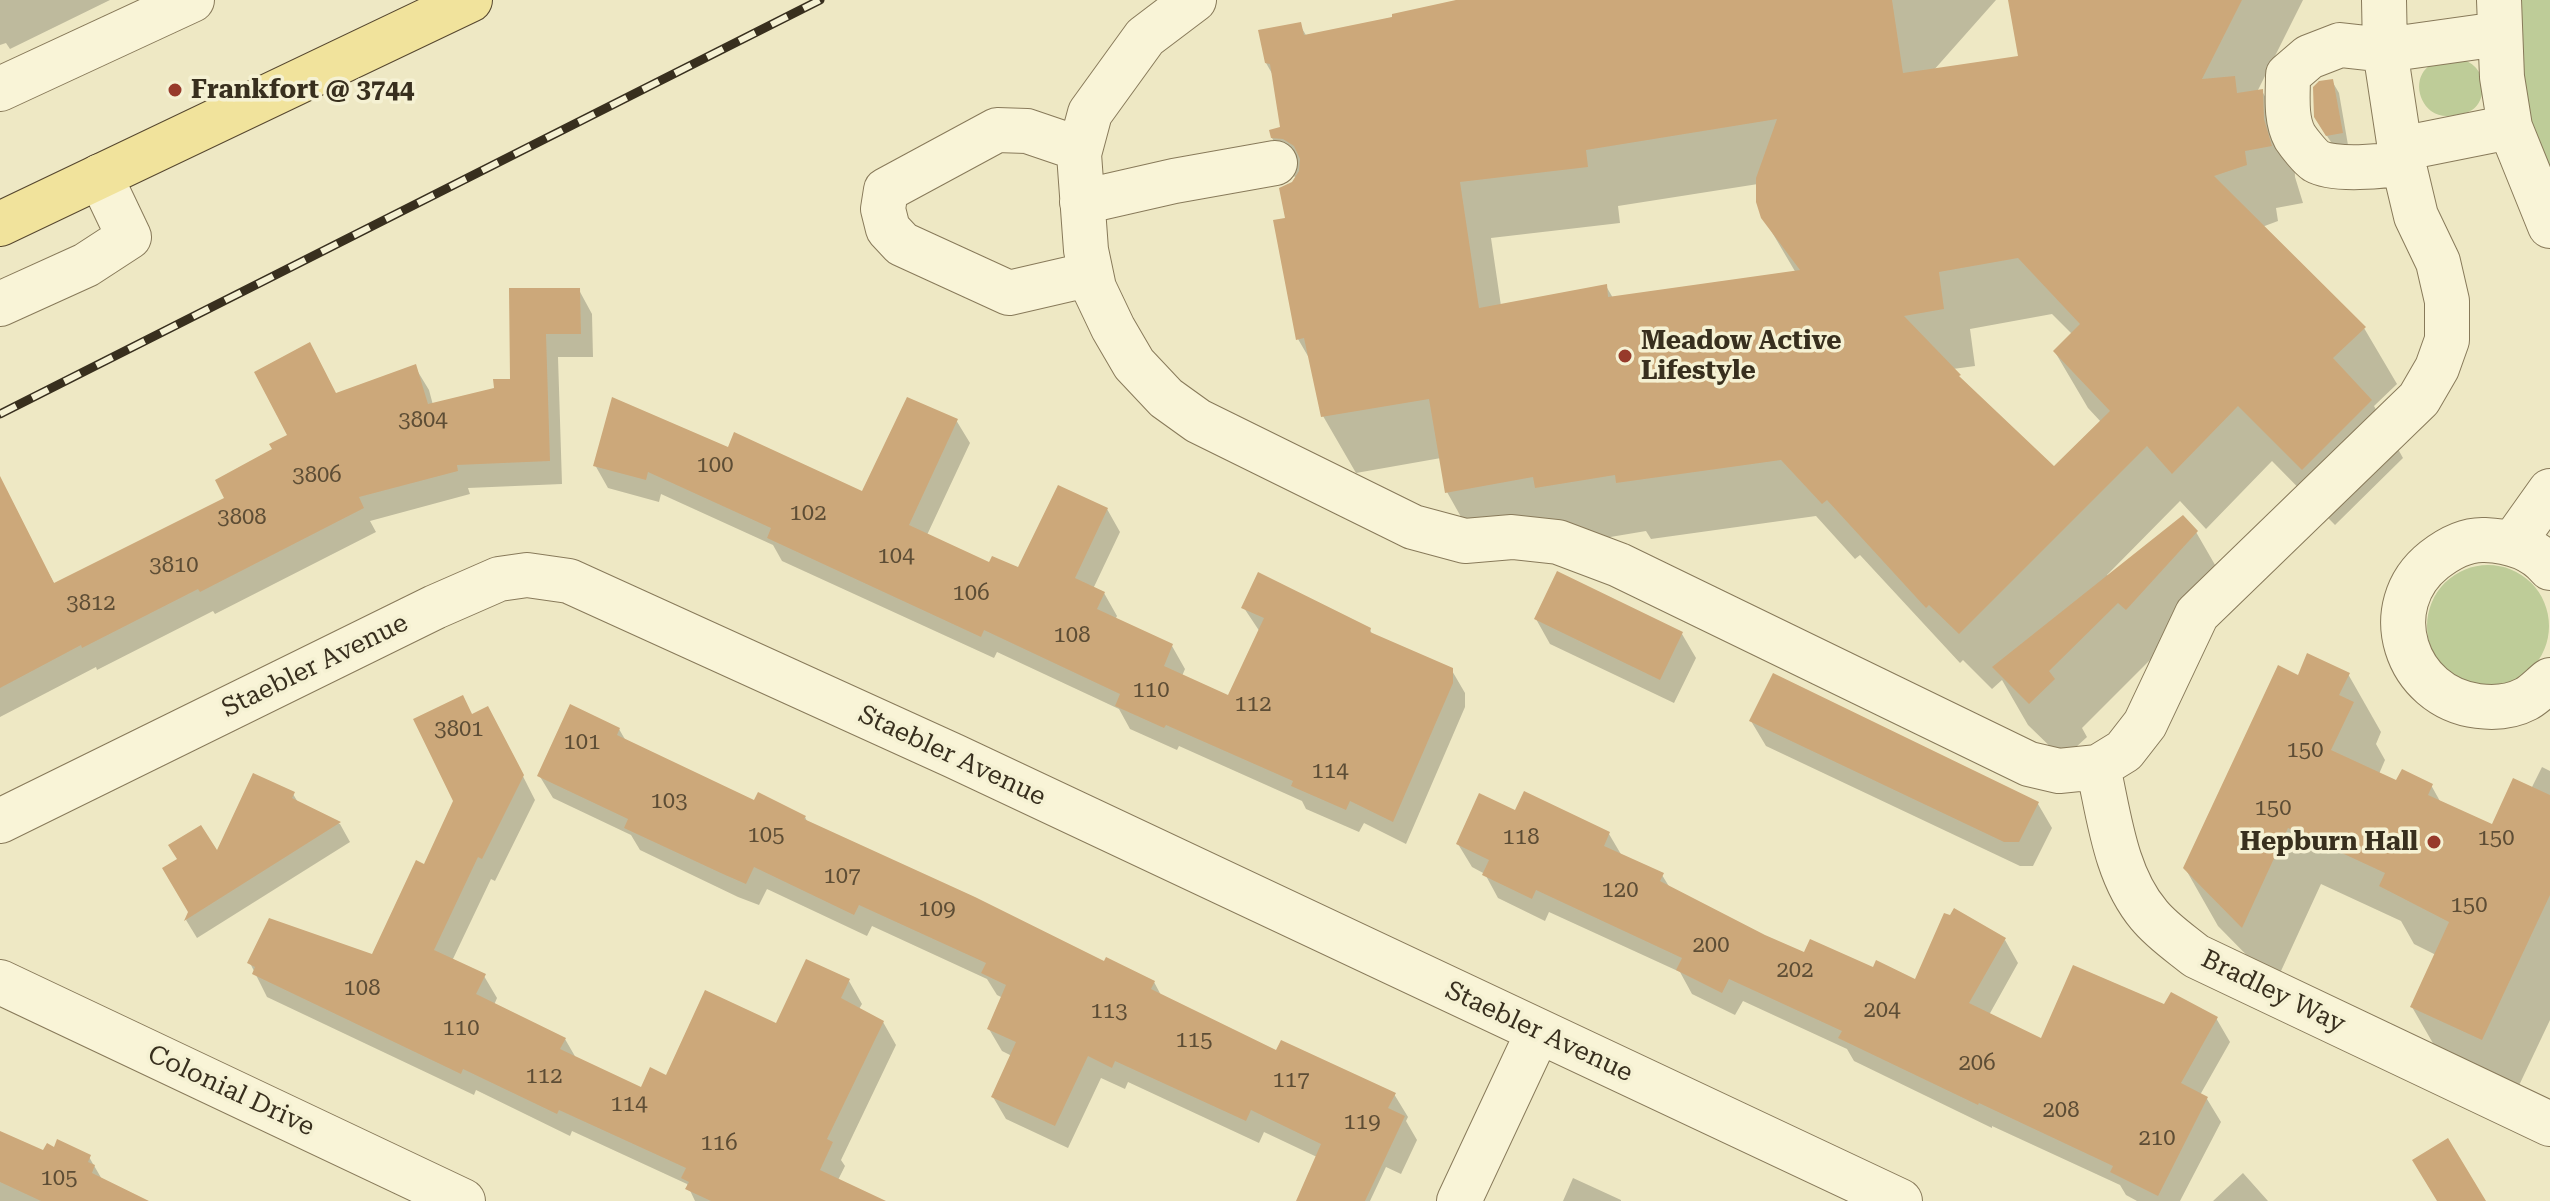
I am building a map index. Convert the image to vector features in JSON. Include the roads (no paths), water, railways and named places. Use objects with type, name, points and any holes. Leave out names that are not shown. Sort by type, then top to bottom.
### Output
[{"type":"main road","points":[[0,224],[470,0]]},
{"type":"street","points":[[0,89],[192,0]]},
{"type":"street","points":[[1194,0],[1145,37],[1090,113],[1080,149],[1086,250],[1094,288],[1134,364],[1166,398],[1198,421],[1413,527],[1465,541],[1512,537],[1558,542],[1619,565],[2029,764],[2059,771],[2098,767],[2124,751],[2145,724],[2197,614],[2419,399],[2437,368],[2447,340],[2447,301],[2438,262],[2416,216],[2402,156],[2385,50],[2384,0]]},
{"type":"street","points":[[2510,127],[2402,156],[2383,167],[2346,167],[2316,161],[2294,136],[2287,107],[2288,75],[2309,57],[2340,45],[2385,50],[2499,17],[2502,77],[2510,127],[2550,226]]},
{"type":"street","points":[[1080,149],[1027,131],[997,130],[886,190],[883,209],[888,229],[902,244],[1009,293],[1091,274]]},
{"type":"street","points":[[1082,202],[1275,163]]},
{"type":"street","points":[[0,304],[86,265],[129,237],[100,176]]},
{"type":"street","points":[[2513,543],[2550,491]]},
{"type":"street","points":[[2550,568],[2543,559],[2513,543],[2480,539],[2449,548],[2422,569],[2407,599],[2403,631],[2412,663],[2432,689],[2462,704],[2495,709],[2526,699],[2550,680]]},
{"type":"street","name":"Staebler Avenue","points":[[0,821],[435,607],[499,579],[527,575],[569,581],[954,756],[1900,1201]]},
{"type":"street","name":"Bradley Way","points":[[2098,767],[2118,852],[2131,886],[2147,913],[2167,934],[2196,956],[2550,1124]]},
{"type":"street","name":"Colonial Drive","points":[[0,982],[463,1201]]},
{"type":"street","points":[[1459,1201],[1538,1032]]},
{"type":"railway","points":[[0,414],[820,0]]},
{"type":"place","name":"Frankfort @ 3744","points":[[175,90]]},
{"type":"place","name":"Meadow Active Lifestyle","points":[[1625,356]]},
{"type":"place","name":"Hepburn Hall","points":[[2434,842]]}]
